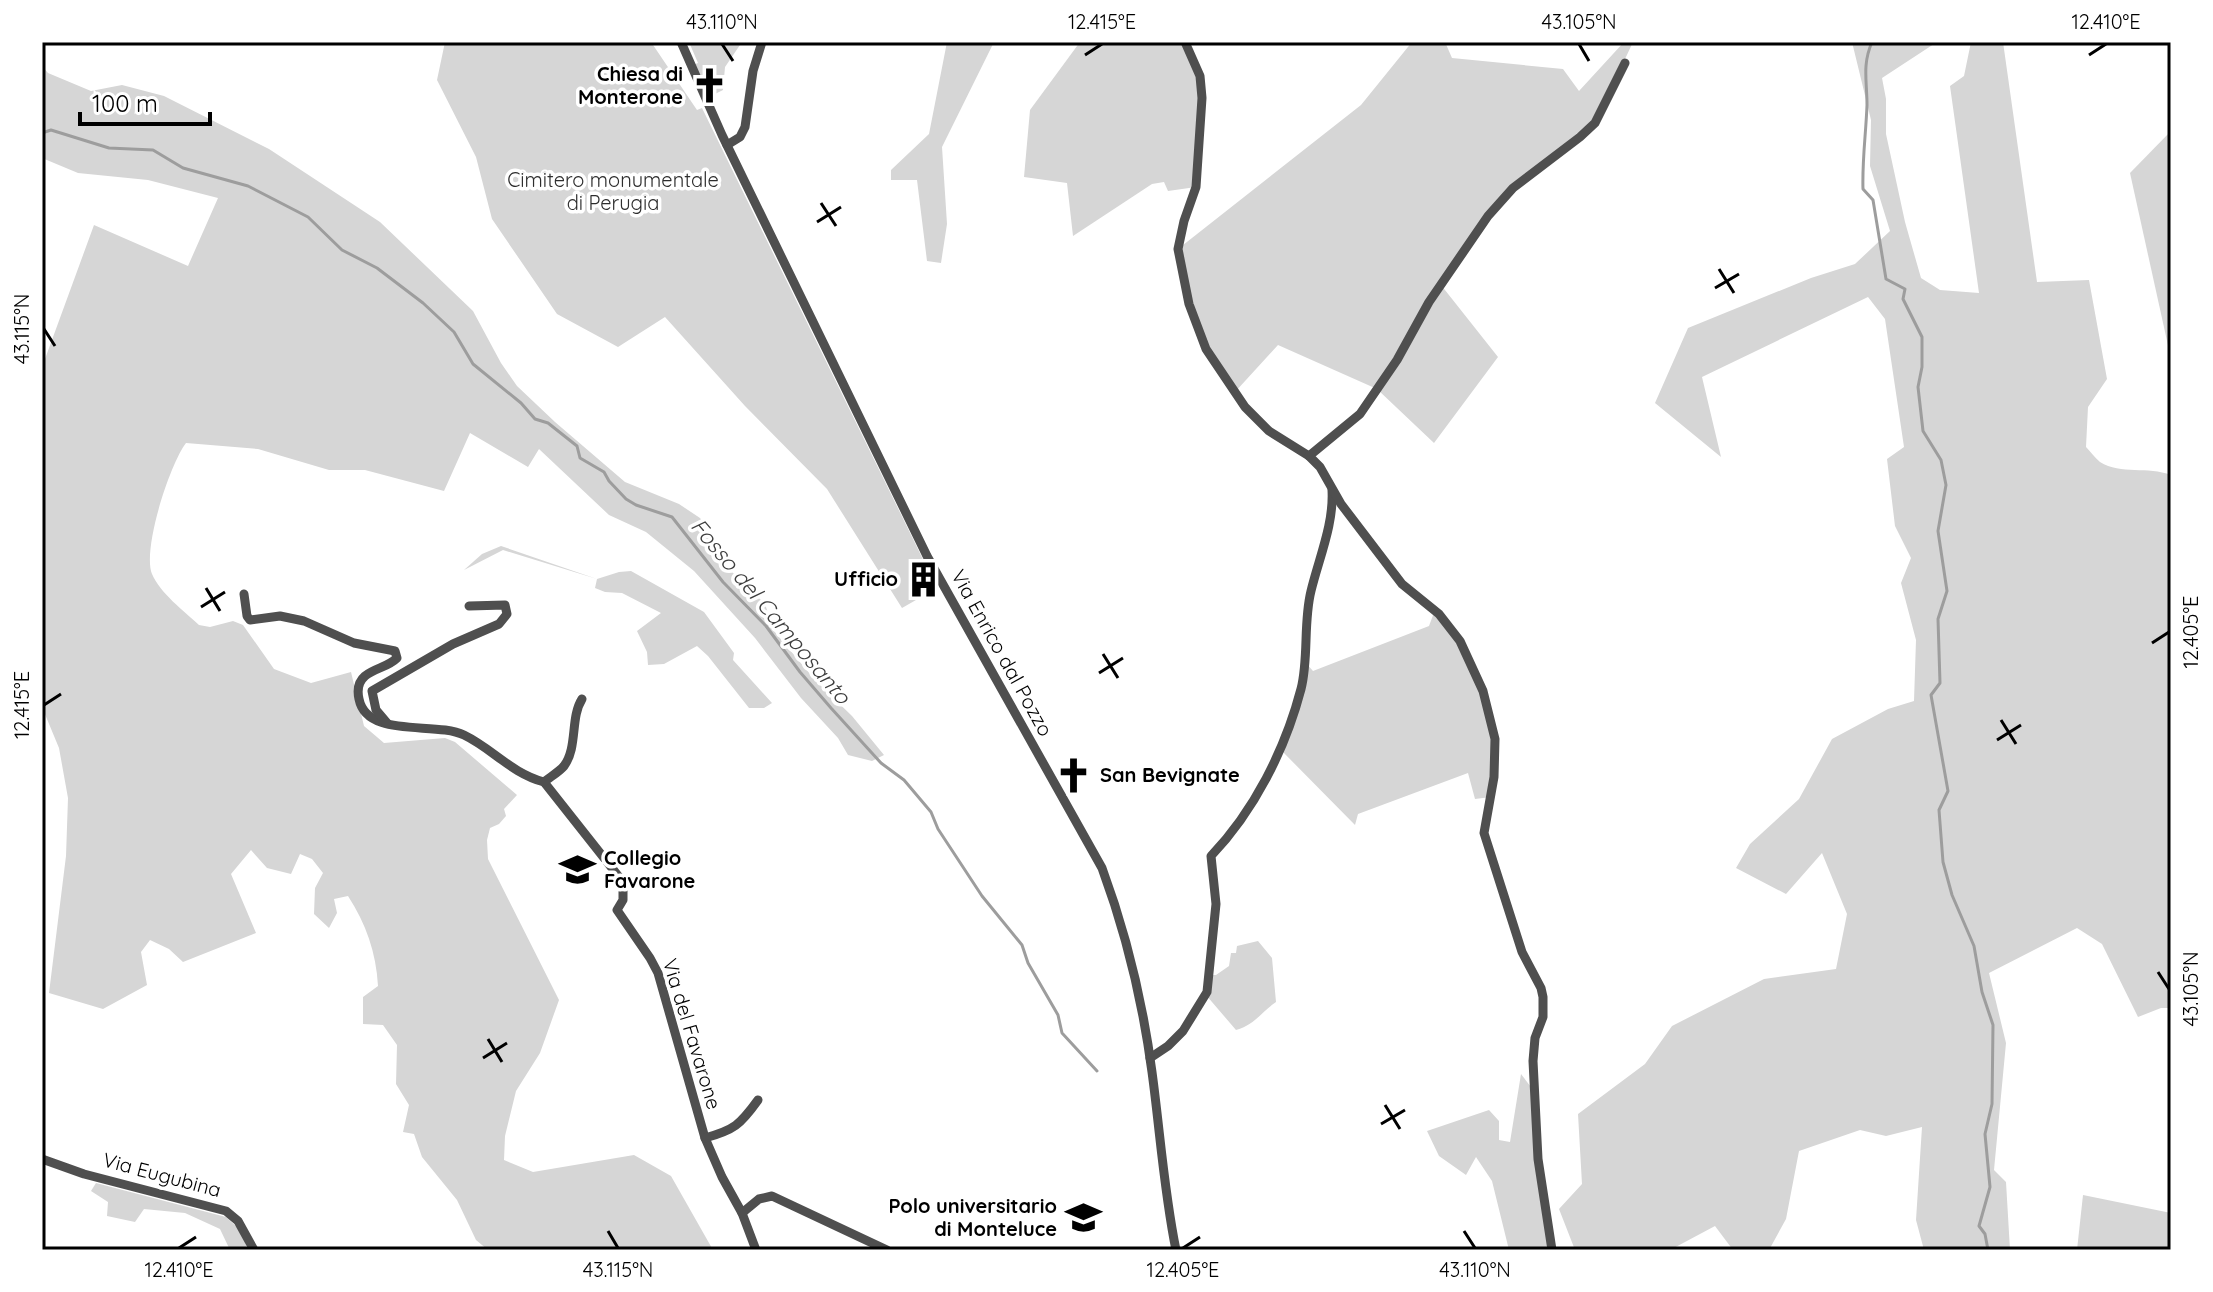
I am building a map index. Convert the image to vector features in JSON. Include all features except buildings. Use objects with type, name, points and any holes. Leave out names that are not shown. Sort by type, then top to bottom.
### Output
[{"type":"street","name":"Via Enrico dal Pozzo","points":[[681,42],[727,145],[927,556],[1094,850],[1118,915],[1150,1058],[1176,1250]]},
{"type":"street","points":[[727,145],[740,137],[745,127],[753,71],[762,42]]},
{"type":"street","points":[[1185,42],[1200,76],[1202,98],[1196,187],[1178,249],[1189,304],[1206,349],[1245,407],[1269,431],[1309,456],[1320,467],[1402,584],[1439,614],[1460,641],[1483,691],[1495,739],[1494,777],[1484,833],[1522,952],[1543,997],[1543,1017],[1535,1038],[1533,1061],[1538,1159],[1552,1250]]},
{"type":"street","points":[[1309,456],[1360,414],[1397,360],[1429,302],[1488,216],[1513,188],[1595,123],[1625,63]]},
{"type":"street","points":[[1150,1058],[1183,1031],[1207,992],[1216,904],[1211,856],[1237,825],[1273,766],[1301,689],[1310,595],[1333,509],[1332,488]]},
{"type":"street","points":[[244,594],[247,616],[255,622],[280,616],[304,621],[354,643],[395,651],[397,658],[392,663],[364,677],[357,687],[359,703],[382,724],[390,725]]},
{"type":"street","points":[[390,725],[376,710],[372,691],[453,644],[499,624],[507,614],[505,605],[469,606]]},
{"type":"street","points":[[544,782],[566,763],[582,699]]},
{"type":"street","name":"Via del Favarone","points":[[390,725],[446,729],[464,735],[525,777],[544,782],[623,882],[623,900],[617,910],[658,973],[705,1138],[742,1213],[756,1250]]},
{"type":"street","points":[[705,1138],[731,1130],[758,1100]]},
{"type":"street","name":"Via Eugubina","points":[[42,1159],[96,1177],[226,1211],[238,1221],[254,1250]]},
{"type":"street","points":[[742,1213],[759,1199],[772,1196],[887,1250]]},
{"type":"green space","name":"Cimitero monumentale di Perugia","points":[[445,42],[651,42],[697,110],[702,108],[937,588],[902,608],[827,489],[745,406],[665,317],[618,347],[557,314],[492,219],[476,157],[437,80]]},
{"type":"green space","points":[[689,42],[742,42],[725,67],[723,90],[709,97],[693,65],[698,63]]},
{"type":"green space","points":[[947,42],[994,42],[942,147],[947,224],[941,263],[927,261],[917,180],[891,180],[891,170],[929,134]]},
{"type":"green space","points":[[1080,42],[1185,42],[1200,76],[1196,187],[1168,191],[1164,182],[1152,184],[1073,236],[1067,183],[1024,177],[1030,110]]},
{"type":"green space","points":[[1412,42],[1445,42],[1452,58],[1563,69],[1579,91],[1624,42],[1633,42],[1595,123],[1513,188],[1441,285],[1498,357],[1434,443],[1377,389],[1278,345],[1235,392],[1206,349],[1178,249],[1361,105]]},
{"type":"green space","points":[[1852,42],[1937,42],[1882,78],[1886,99],[1886,134],[1921,278],[1940,290],[1979,293],[1950,86],[1964,76],[1971,42],[2003,42],[2037,282],[2089,280],[2107,379],[2088,407],[2086,447],[2108,466],[2171,475],[2171,1008],[2161,1008],[2138,1017],[2102,944],[2077,928],[1989,973],[2006,1043],[1994,1170],[2006,1182],[2010,1250],[1924,1250],[1916,1220],[1922,1127],[1886,1136],[1860,1130],[1799,1151],[1786,1219],[1769,1250],[1733,1250],[1715,1226],[1670,1250],[1575,1250],[1559,1209],[1582,1184],[1578,1114],[1645,1064],[1672,1026],[1764,979],[1836,969],[1847,914],[1822,853],[1786,894],[1736,868],[1750,844],[1799,799],[1832,739],[1888,709],[1914,701],[1916,640],[1901,583],[1911,558],[1895,526],[1887,459],[1904,447],[1885,319],[1868,297],[1702,377],[1721,457],[1655,403],[1688,328],[1811,278],[1855,264],[1890,231],[1870,166],[1871,120]]},
{"type":"green space","points":[[42,66],[48,73],[91,91],[122,85],[164,96],[269,149],[380,222],[473,311],[517,386],[555,422],[625,482],[679,504],[700,518],[718,543],[729,569],[765,604],[774,631],[884,755],[872,761],[848,755],[838,738],[801,698],[755,638],[694,571],[646,532],[609,515],[539,449],[528,467],[470,433],[444,491],[365,470],[329,470],[258,449],[186,443],[173,469],[154,527],[150,562],[156,581],[173,601],[199,625],[210,627],[233,621],[243,625],[274,669],[311,683],[351,672],[364,726],[384,743],[445,738],[455,742],[517,795],[504,809],[506,816],[490,828],[488,859],[559,1000],[540,1053],[516,1091],[505,1136],[504,1160],[533,1172],[634,1155],[671,1176],[713,1250],[488,1250],[476,1240],[457,1200],[422,1157],[414,1134],[403,1132],[409,1105],[396,1084],[397,1045],[383,1025],[363,1024],[363,997],[378,986],[372,950],[360,917],[348,896],[334,899],[337,913],[329,928],[314,914],[315,888],[323,873],[312,859],[300,854],[291,874],[267,868],[251,850],[231,874],[256,933],[183,962],[169,949],[150,940],[141,952],[147,985],[103,1009],[49,993],[66,856],[68,798],[59,748],[42,707],[42,358],[45,359],[94,225],[188,266],[218,198],[148,180],[78,173],[42,158]]},
{"type":"green space","points":[[2171,131],[2171,359],[2130,173]]},
{"type":"green space","points":[[501,546],[597,579],[503,550],[464,570],[482,554]]},
{"type":"green space","points":[[631,571],[704,612],[734,653],[733,660],[772,703],[764,708],[749,708],[697,646],[664,664],[648,665],[647,652],[637,631],[661,613],[622,593],[595,588],[597,579]]},
{"type":"green space","points":[[1435,610],[1460,641],[1483,691],[1495,739],[1491,797],[1475,799],[1468,773],[1358,814],[1355,825],[1283,752],[1305,662],[1313,671],[1429,626]]},
{"type":"green space","points":[[1258,941],[1272,958],[1276,1002],[1253,1022],[1236,1030],[1206,995],[1211,975],[1229,966],[1231,953],[1236,953],[1237,946]]},
{"type":"green space","points":[[1521,1074],[1534,1091],[1552,1250],[1509,1250],[1492,1181],[1476,1157],[1466,1175],[1439,1156],[1427,1131],[1489,1110],[1499,1121],[1499,1140],[1510,1142]]},
{"type":"green space","points":[[96,1183],[226,1217],[240,1230],[248,1250],[230,1250],[220,1229],[185,1213],[144,1209],[135,1222],[107,1216],[108,1202],[91,1191]]},
{"type":"green space","points":[[2083,1195],[2171,1213],[2171,1250],[2077,1250]]},
{"type":"waterway","points":[[1872,42],[1866,66],[1863,189],[1873,200],[1886,279],[1905,289],[1903,299],[1922,337],[1918,387],[1923,431],[1941,460],[1946,485],[1938,531],[1947,591],[1938,619],[1940,683],[1931,695],[1948,791],[1939,810],[1943,862],[1952,895],[1974,946],[1982,992],[1993,1025],[1992,1104],[1985,1134],[1990,1187],[1979,1226],[1985,1234],[1988,1250]]},
{"type":"waterway","name":"Fosso del Camposanto","points":[[42,133],[51,130],[109,148],[153,150],[183,168],[248,186],[308,217],[342,250],[377,268],[423,303],[454,332],[473,364],[521,403],[535,419],[548,423],[577,446],[580,458],[604,472],[626,499],[672,517],[723,582],[766,626],[831,708],[881,763],[904,780],[931,812],[938,829],[982,896],[1022,945],[1028,963],[1058,1015],[1062,1033],[1097,1071]]},
{"type":"place","name":"Chiesa di Monterone","points":[[709,85]]},
{"type":"place","name":"Ufficio","points":[[924,579]]},
{"type":"place","name":"San Bevignate","points":[[1074,775]]},
{"type":"place","name":"Collegio Favarone","points":[[578,869]]},
{"type":"place","name":"Polo universitario di Monteluce","points":[[1083,1217]]}]
